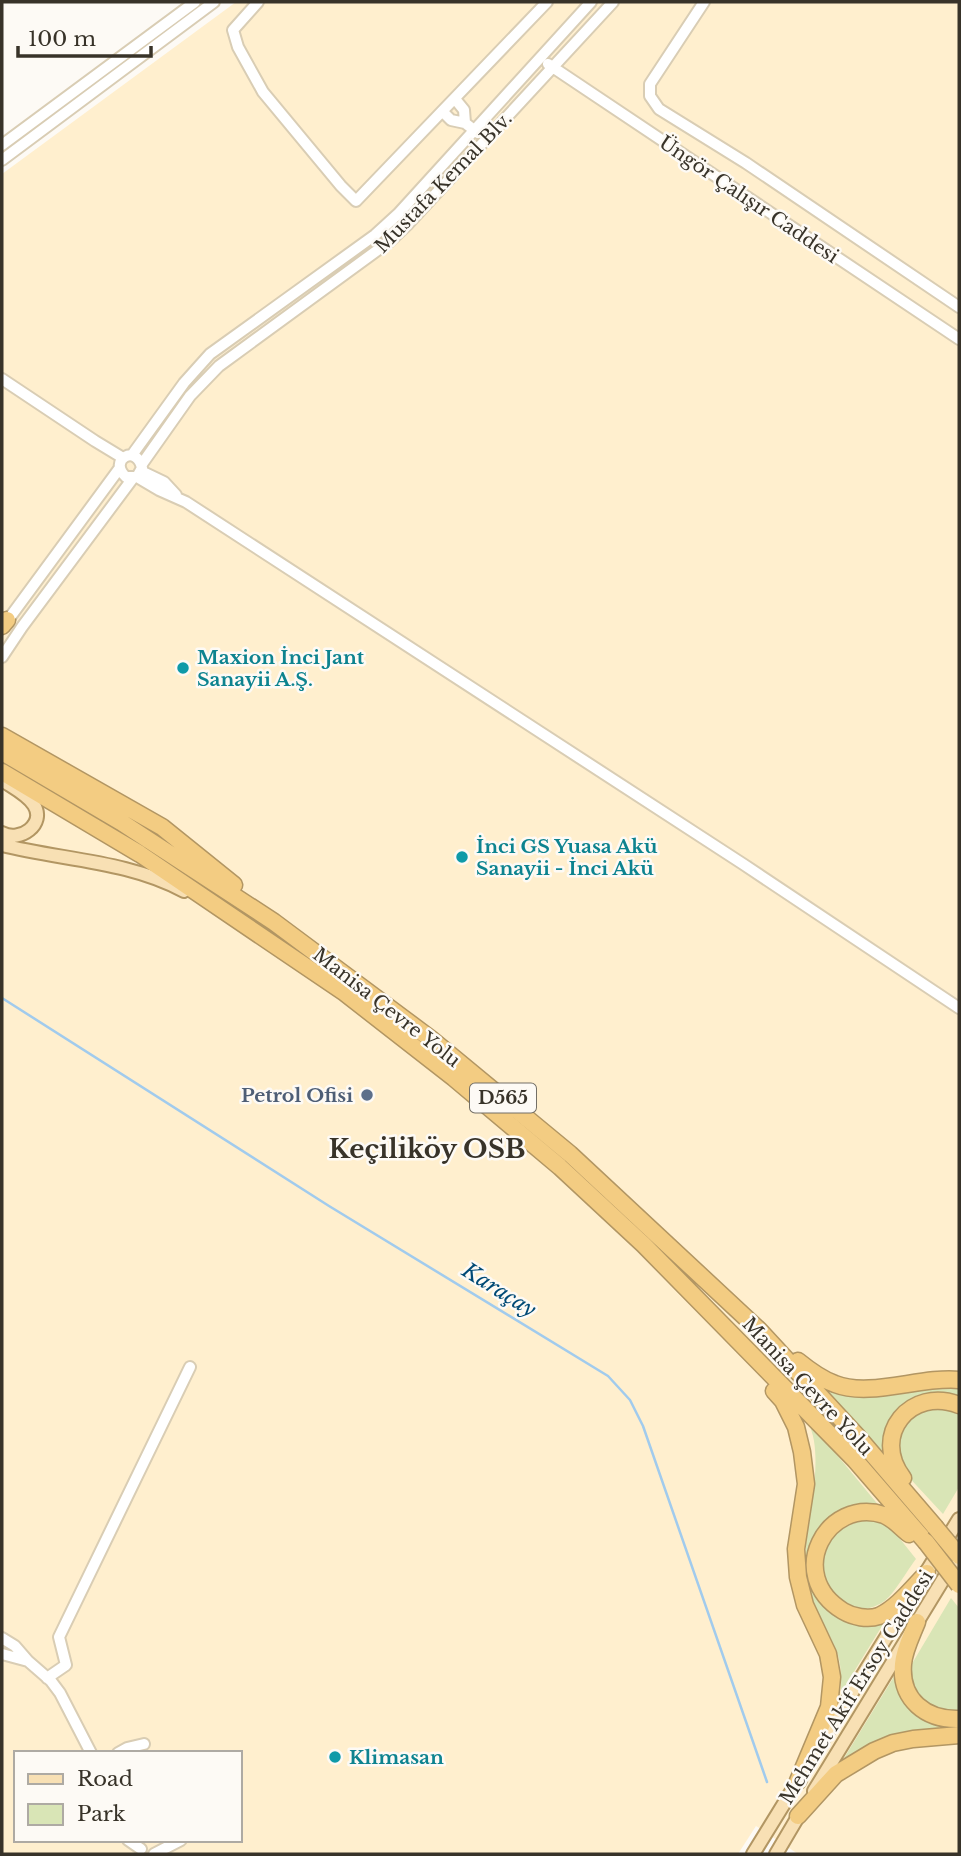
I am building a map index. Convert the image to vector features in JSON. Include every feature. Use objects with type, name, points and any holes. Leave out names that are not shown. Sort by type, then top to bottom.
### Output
[{"type":"highway","points":[[2,736],[162,827],[236,887],[274,922]]},
{"type":"highway","name":"Manisa Çevre Yolu","points":[[2,752],[121,822],[274,922],[431,1039],[570,1154],[759,1330],[857,1436],[935,1527]]},
{"type":"highway","name":"Manisa Çevre Yolu","points":[[2,772],[140,854],[345,993],[454,1078],[549,1158],[644,1245],[855,1460],[926,1542]]},
{"type":"highway","points":[[759,1330],[813,1373],[836,1385],[856,1388],[926,1380],[959,1380]]},
{"type":"highway","points":[[742,1347],[759,1374],[783,1401],[796,1427],[803,1452],[806,1484],[796,1549],[798,1577],[805,1605],[828,1654],[832,1677],[830,1707],[798,1781]]},
{"type":"highway","points":[[935,1527],[926,1507],[896,1469],[890,1449],[891,1434],[908,1411],[922,1403],[937,1401],[959,1405]]},
{"type":"highway","points":[[926,1542],[908,1534],[895,1521],[883,1515],[864,1513],[846,1516],[832,1525],[820,1541],[815,1559],[815,1577],[821,1592],[833,1605],[847,1614],[861,1618],[876,1617],[891,1609],[927,1573]]},
{"type":"highway","name":"D565","points":[[935,1527],[959,1554]]},
{"type":"highway","name":"D565","points":[[926,1542],[959,1585]]},
{"type":"highway","points":[[917,1622],[906,1648],[903,1664],[903,1682],[908,1694],[928,1713],[959,1719]]},
{"type":"highway","points":[[798,1816],[836,1774],[874,1751],[913,1739],[959,1735]]},
{"type":"main road","points":[[2,780],[27,797],[35,806],[37,816],[34,825],[17,837],[2,833]]},
{"type":"main road","points":[[2,845],[128,869],[160,879],[257,935]]},
{"type":"main road","name":"Mehmet Akif Ersoy Caddesi","points":[[753,1854],[959,1519]]},
{"type":"main road","name":"Mehmet Akif Ersoy Caddesi","points":[[775,1854],[959,1554]]},
{"type":"main road","points":[[782,1807],[798,1816]]},
{"type":"street","points":[[2,145],[195,2]]},
{"type":"street","points":[[2,160],[214,2]]},
{"type":"street","points":[[258,2],[233,30],[238,47],[263,92],[356,201],[547,2]]},
{"type":"street","name":"Mustafa Kemal Blv.","points":[[4,625],[123,462],[184,383],[210,355],[375,235],[398,214],[469,126],[541,57],[591,2]]},
{"type":"street","name":"Mustafa Kemal Blv.","points":[[2,657],[138,473],[190,396],[219,366],[390,241],[613,2]]},
{"type":"street","points":[[704,2],[650,84],[650,96],[659,108],[746,163],[959,307]]},
{"type":"street","name":"Üngör Çalışır Caddesi","points":[[541,57],[552,68],[959,339]]},
{"type":"street","points":[[455,99],[464,110],[469,126]]},
{"type":"street","points":[[443,111],[451,120],[469,126],[485,139]]},
{"type":"street","points":[[2,379],[123,462],[125,477],[138,473]]},
{"type":"street","points":[[123,462],[138,457],[138,473]]},
{"type":"street","points":[[138,473],[159,490],[178,497],[720,849],[959,1008]]},
{"type":"street","points":[[47,1678],[66,1665],[59,1637],[190,1367]]},
{"type":"street","points":[[2,1638],[15,1646],[60,1693],[90,1751]]},
{"type":"street","points":[[2,1654],[28,1661]]},
{"type":"street","points":[[122,1751],[144,1744],[138,1751]]},
{"type":"street","points":[[154,1854],[177,1842]]},
{"type":"shaded area","points":[[236,2],[959,2],[959,1854],[798,1854],[756,1826],[738,1854],[2,1854],[2,174]]},
{"type":"green space","points":[[820,1384],[959,1385],[959,1398],[950,1395],[888,1428],[883,1456]]},
{"type":"green space","points":[[928,1406],[945,1406],[959,1413],[959,1487],[943,1514],[904,1472],[896,1456],[899,1428]]},
{"type":"green space","points":[[808,1420],[880,1507],[826,1523],[816,1591],[838,1614],[853,1619],[885,1621],[841,1693],[838,1655],[807,1586],[806,1542],[815,1475],[814,1438]]},
{"type":"green space","points":[[870,1518],[889,1525],[916,1559],[887,1599],[864,1609],[847,1606],[833,1595],[824,1580],[822,1563],[827,1545],[843,1529]]},
{"type":"green space","points":[[951,1598],[959,1608],[959,1711],[948,1712],[924,1702],[915,1687],[910,1667]]},
{"type":"green space","points":[[895,1675],[897,1683],[959,1725],[959,1729],[841,1763]]},
{"type":"waterway","name":"Karaçay","points":[[2,998],[329,1206],[608,1376],[630,1400],[643,1426],[767,1782]]},
{"type":"place","name":"Maxion İnci Jant Sanayii A.Ş.","points":[[183,668]]},
{"type":"place","name":"İnci GS Yuasa Akü Sanayii - İnci Akü","points":[[462,857]]},
{"type":"place","name":"Petrol Ofisi","points":[[367,1095]]},
{"type":"place","name":"Klimasan","points":[[335,1757]]},
{"type":"district","name":"Keçiliköy OSB","points":[[427,1149]]}]
